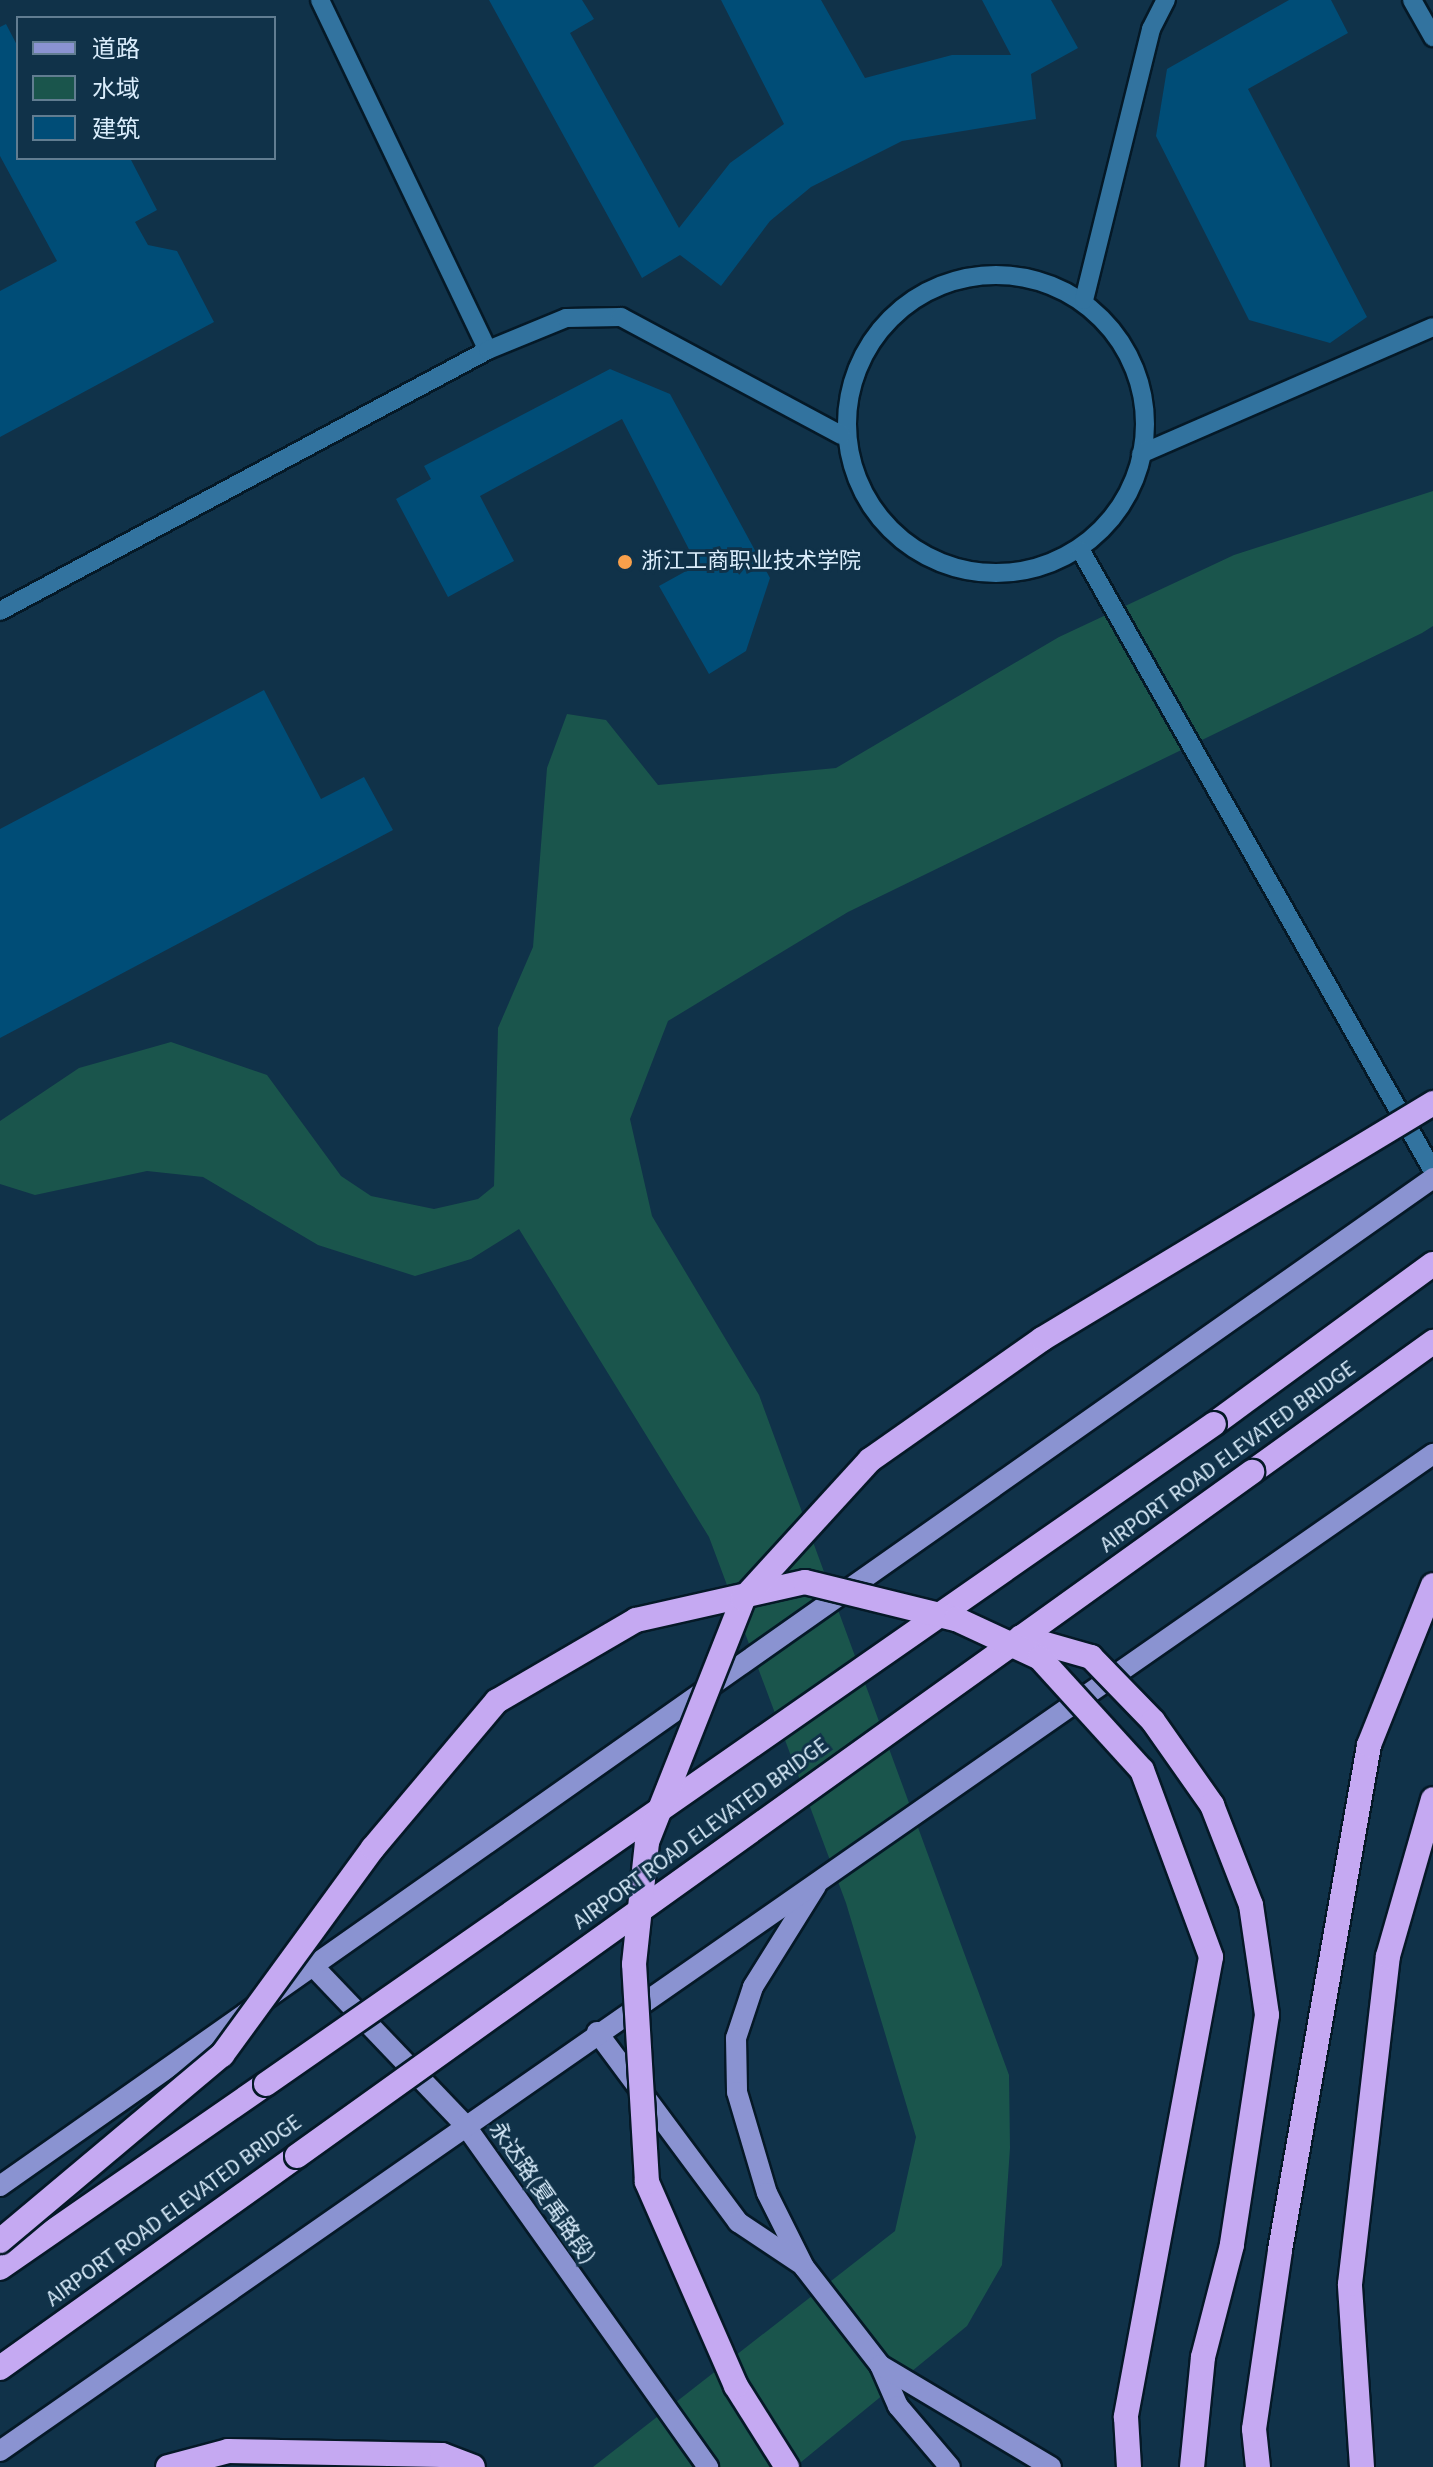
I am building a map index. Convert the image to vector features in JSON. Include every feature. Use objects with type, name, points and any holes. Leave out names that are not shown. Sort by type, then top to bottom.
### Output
[{"type":"highway","points":[[787,2467],[736,2386],[647,2182],[634,1964],[647,1842],[743,1599],[870,1460],[1042,1339],[1433,1103]]},
{"type":"highway","name":"AIRPORT ROAD ELEVATED BRIDGE","points":[[0,2268],[1433,1264]]},
{"type":"highway","name":"AIRPORT ROAD ELEVATED BRIDGE","points":[[0,2368],[1433,1342]]},
{"type":"highway","points":[[0,2241],[222,2055],[373,1848],[497,1701],[636,1620],[805,1582],[956,1619],[1091,1657],[1153,1721],[1212,1805],[1251,1905],[1267,2015],[1232,2245],[1203,2357],[1192,2467]]},
{"type":"highway","points":[[1258,2467],[1254,2429],[1280,2250],[1369,1745],[1433,1585]]},
{"type":"highway","points":[[956,1619],[1040,1658],[1142,1770],[1211,1957],[1128,2401],[1129,2467]]},
{"type":"highway","points":[[1362,2467],[1350,2284],[1388,1956],[1433,1799]]},
{"type":"highway","points":[[168,2467],[228,2451],[442,2455],[473,2467]]},
{"type":"main road","points":[[0,2186],[1433,1178]]},
{"type":"main road","points":[[0,2451],[832,1866],[1433,1454]]},
{"type":"main road","points":[[832,1866],[787,1924],[736,2038],[744,2117],[767,2193],[804,2267],[880,2365],[898,2406],[950,2467]]},
{"type":"main road","name":"永达路(夏禹路段)","points":[[313,1966],[465,2125],[683,2437],[708,2467]]},
{"type":"main road","points":[[597,2032],[738,2222],[804,2267]]},
{"type":"main road","points":[[880,2365],[1051,2467]]},
{"type":"lane","points":[[320,0],[488,350]]},
{"type":"lane","points":[[1084,300],[1151,29],[1166,0]]},
{"type":"lane","points":[[1412,0],[1433,37]]},
{"type":"lane","points":[[1016,274],[1084,300],[1131,356],[1148,427],[1141,454],[1130,497],[1081,551],[1013,576],[940,566],[881,523],[848,458],[850,385],[884,322],[932,289],[944,281],[1016,274]]},
{"type":"lane","points":[[0,611],[488,350],[566,318],[621,317],[841,435]]},
{"type":"lane","points":[[1141,454],[1433,327]]},
{"type":"lane","points":[[1081,551],[1433,1171]]},
{"type":"water","points":[[1433,491],[1433,626],[848,912],[668,1021],[630,1119],[652,1216],[759,1395],[1009,2075],[1010,2148],[1002,2265],[967,2326],[795,2467],[593,2467],[895,2231],[916,2137],[846,1903],[709,1537],[519,1229],[471,1259],[415,1276],[318,1245],[203,1177],[147,1171],[35,1195],[0,1184],[0,1121],[79,1068],[171,1042],[267,1075],[341,1176],[371,1196],[434,1209],[478,1199],[494,1186],[498,1028],[533,947],[547,768],[567,714],[606,720],[658,785],[836,768],[1059,637],[1234,555]]},
{"type":"building","points":[[489,0],[582,0],[594,19],[570,33],[679,228],[730,163],[784,124],[721,0],[821,0],[865,78],[952,55],[1011,55],[982,0],[1051,0],[1078,48],[1031,74],[1036,119],[902,141],[811,187],[770,221],[721,286],[680,255],[642,278]]},
{"type":"building","points":[[1289,0],[1331,0],[1348,33],[1248,89],[1367,317],[1330,343],[1249,320],[1156,136],[1167,69]]},
{"type":"building","points":[[6,24],[16,43],[16,160],[131,160],[157,210],[135,222],[148,245],[177,251],[214,322],[0,437],[0,291],[57,261],[0,156],[0,27]]},
{"type":"building","points":[[610,369],[670,394],[770,578],[746,651],[709,674],[659,586],[697,565],[622,419],[480,496],[514,561],[448,597],[396,499],[431,479],[424,466]]},
{"type":"building","points":[[264,690],[321,799],[364,777],[393,830],[0,1038],[0,829]]},
{"type":"place","name":"浙江工商职业技术学院","points":[[625,562]]}]
